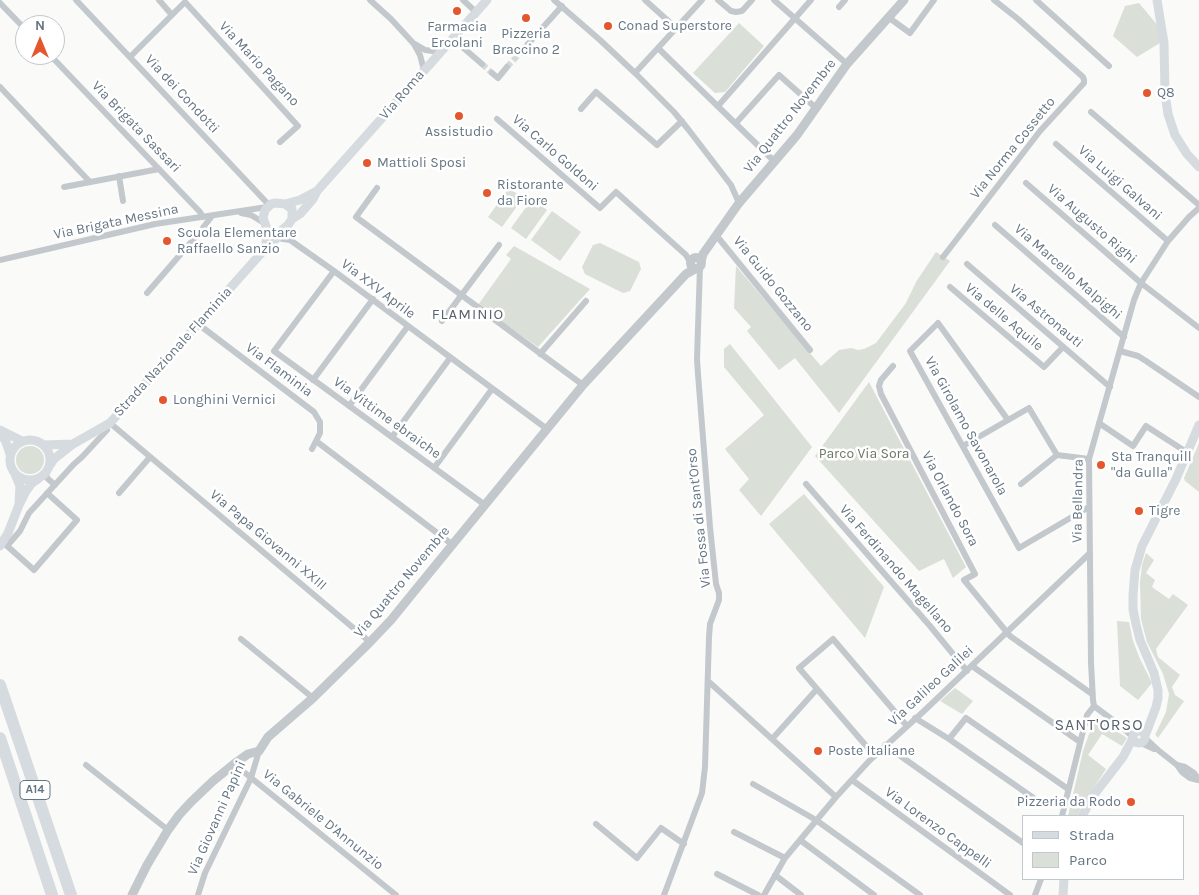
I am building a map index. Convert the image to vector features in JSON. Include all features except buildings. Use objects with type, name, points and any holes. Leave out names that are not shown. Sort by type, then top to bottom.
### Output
[{"type":"highway","name":"A14","points":[[0,685],[71,895]]},
{"type":"highway","name":"A14","points":[[0,738],[52,895]]},
{"type":"main road","name":"Via Roma","points":[[292,218],[300,214],[313,199],[317,191],[487,0]]},
{"type":"main road","points":[[1157,0],[1164,44],[1165,94],[1168,114],[1175,135],[1187,154],[1199,167]]},
{"type":"main road","name":"Via Roma","points":[[285,204],[300,200],[317,191]]},
{"type":"main road","points":[[265,249],[267,236],[264,214],[268,206],[276,203],[285,204],[292,210],[292,218]]},
{"type":"main road","name":"Strada Nazionale Flaminia","points":[[3,545],[26,491],[32,483],[45,473],[54,458],[74,444],[109,427],[198,324],[277,238],[292,218]]},
{"type":"main road","points":[[265,224],[274,230],[283,228]]},
{"type":"main road","points":[[1083,815],[1091,800],[1153,717],[1158,690],[1154,673],[1140,640],[1136,624],[1133,609],[1133,581],[1142,546],[1188,453],[1199,425]]},
{"type":"main road","name":"Strada Nazionale Flaminia","points":[[0,431],[22,441],[31,439],[44,444],[74,444]]},
{"type":"main road","name":"Strada Nazionale Flaminia","points":[[0,431],[6,442],[10,454],[10,463],[20,486],[19,505]]},
{"type":"main road","points":[[10,454],[15,446],[22,441]]},
{"type":"main road","points":[[14,472],[25,480],[34,480],[45,473],[51,461],[49,452],[44,444]]},
{"type":"main road","points":[[1063,895],[1064,880]]},
{"type":"street","name":"Via dei Condotti","points":[[76,0],[268,206]]},
{"type":"street","points":[[159,0],[172,14]]},
{"type":"street","points":[[130,57],[172,14],[194,0]]},
{"type":"street","points":[[370,0],[392,19],[432,61]]},
{"type":"street","points":[[463,0],[476,12]]},
{"type":"street","points":[[554,0],[635,73],[682,121],[742,200]]},
{"type":"street","points":[[645,0],[676,28]]},
{"type":"street","points":[[635,73],[702,0]]},
{"type":"street","points":[[718,0],[731,11],[736,12],[742,11],[752,0]]},
{"type":"street","points":[[774,0],[847,64]]},
{"type":"street","points":[[718,106],[811,0]]},
{"type":"street","points":[[839,7],[845,0]]},
{"type":"street","name":"Via Quattro Novembre","points":[[132,895],[146,866],[168,830],[191,802],[234,764],[248,754],[259,751],[268,737],[313,698],[391,620],[582,384],[686,274],[742,200],[797,134],[847,64],[904,0]]},
{"type":"street","points":[[888,17],[910,33],[934,0]]},
{"type":"street","name":"Via Norma Cossetto","points":[[944,257],[1040,131],[1084,83],[1083,77],[994,0]]},
{"type":"street","points":[[1036,0],[1109,66]]},
{"type":"street","points":[[0,3],[15,19]]},
{"type":"street","name":"Via Mario Pagano","points":[[186,4],[298,126],[280,142]]},
{"type":"street","points":[[528,44],[562,6]]},
{"type":"street","points":[[452,38],[482,64]]},
{"type":"street","points":[[658,48],[775,162]]},
{"type":"street","points":[[422,52],[440,52]]},
{"type":"street","points":[[422,52],[424,70]]},
{"type":"street","name":"Via Brigata Sassari","points":[[60,65],[159,168],[203,217]]},
{"type":"street","points":[[492,73],[498,78],[507,67]]},
{"type":"street","points":[[736,124],[779,75],[816,108]]},
{"type":"street","points":[[0,87],[90,182]]},
{"type":"street","points":[[581,109],[596,92],[657,145],[682,121]]},
{"type":"street","points":[[1091,112],[1199,206]]},
{"type":"street","name":"Via Carlo Goldoni","points":[[497,119],[600,208],[616,192],[695,262]]},
{"type":"street","name":"Via Luigi Galvani","points":[[1056,144],[1168,241]]},
{"type":"street","points":[[64,187],[159,168]]},
{"type":"street","points":[[119,176],[123,201]]},
{"type":"street","name":"Via Augusto Righi","points":[[1026,183],[1141,283],[1199,328]]},
{"type":"street","points":[[377,188],[356,217],[582,384]]},
{"type":"street","name":"Via Brigata Messina","points":[[0,260],[155,224],[268,206]]},
{"type":"street","name":"Via Bellandra","points":[[1094,706],[1092,694],[1089,459],[1134,300],[1141,283],[1168,241],[1199,206]]},
{"type":"street","name":"Via Brigata Messina","points":[[237,212],[251,215],[265,224]]},
{"type":"street","points":[[147,292],[212,216]]},
{"type":"street","name":"Via Marcello Malpighi","points":[[995,225],[1124,337]]},
{"type":"street","name":"Via XXV Aprile","points":[[283,228],[290,240],[547,429]]},
{"type":"street","name":"Via Guido Gozzano","points":[[716,235],[810,350]]},
{"type":"street","name":"Via XXV Aprile","points":[[277,238],[290,240]]},
{"type":"street","points":[[442,321],[499,245]]},
{"type":"street","name":"Via Fossa di Sant'Orso","points":[[664,895],[702,793],[710,624],[719,600],[711,544],[697,360],[701,272],[695,262]]},
{"type":"street","name":"Via Astronauti","points":[[966,264],[1110,387]]},
{"type":"street","name":"Via Vittime ebraiche","points":[[334,271],[274,352],[485,505]]},
{"type":"street","name":"Via delle Aquile","points":[[950,287],[1044,367],[1063,346]]},
{"type":"street","points":[[313,380],[372,299]]},
{"type":"street","points":[[540,354],[586,301]]},
{"type":"street","name":"Via Girolamo Savonarola","points":[[1008,420],[938,323],[910,351],[1020,548],[1089,508]]},
{"type":"street","name":"Via Flaminia","points":[[198,324],[314,412],[320,422],[320,433],[312,449]]},
{"type":"street","points":[[349,406],[408,326]]},
{"type":"street","points":[[1120,350],[1146,360],[1199,397]]},
{"type":"street","points":[[392,437],[450,358]]},
{"type":"street","name":"Via Orlando Sora","points":[[893,366],[881,380],[879,386],[881,394],[975,574],[964,580],[1007,632]]},
{"type":"street","points":[[434,468],[492,389]]},
{"type":"street","points":[[963,446],[1029,408],[1057,455]]},
{"type":"street","points":[[1099,423],[1133,446],[1146,426],[1188,453]]},
{"type":"street","name":"Via Papa Giovanni XXIII","points":[[109,427],[150,458],[370,642]]},
{"type":"street","name":"Strada Nazionale Flaminia","points":[[3,545],[20,531],[30,513],[47,493],[109,427]]},
{"type":"street","points":[[316,441],[453,545]]},
{"type":"street","points":[[1021,484],[1057,455],[1089,459]]},
{"type":"street","points":[[119,493],[150,458]]},
{"type":"street","points":[[45,473],[47,478],[55,485]]},
{"type":"street","name":"Via Ferdinando Magellano","points":[[806,484],[969,668],[1080,742]]},
{"type":"street","points":[[3,545],[34,570],[77,520],[47,493]]},
{"type":"street","name":"Via Galileo Galilei","points":[[764,895],[786,858],[800,840],[874,755],[1090,553]]},
{"type":"street","points":[[1007,632],[1092,694]]},
{"type":"street","points":[[241,639],[313,698]]},
{"type":"street","points":[[874,755],[799,668],[833,639],[907,726]]},
{"type":"street","points":[[708,681],[836,797]]},
{"type":"street","points":[[772,739],[817,689]]},
{"type":"street","points":[[1062,815],[1087,715],[1094,706],[1158,750],[1190,778],[1199,780]]},
{"type":"street","points":[[915,718],[949,739],[1035,799]]},
{"type":"street","points":[[949,739],[966,718],[1068,789]]},
{"type":"street","points":[[885,745],[1022,842]]},
{"type":"street","name":"Via Giovanni Papini","points":[[198,895],[205,873],[251,778],[259,751]]},
{"type":"street","name":"Via Gabriele D'Annunzio","points":[[234,764],[396,895]]},
{"type":"street","points":[[86,765],[168,830]]},
{"type":"street","name":"Via Lorenzo Cappelli","points":[[852,780],[1010,895]]},
{"type":"street","points":[[753,784],[816,820],[920,895]]},
{"type":"street","points":[[596,824],[637,858],[661,828],[684,844]]},
{"type":"street","points":[[734,832],[786,858]]},
{"type":"street","points":[[800,840],[874,895]]},
{"type":"street","points":[[717,874],[758,895]]},
{"type":"street","points":[[775,875],[800,895]]},
{"type":"street","points":[[1035,895],[1041,880]]},
{"type":"green space","points":[[1139,3],[1159,27],[1160,43],[1137,57],[1113,36],[1125,6]]},
{"type":"green space","points":[[739,23],[764,46],[725,92],[715,93],[693,73]]},
{"type":"green space","points":[[509,188],[523,198],[502,227],[488,217]]},
{"type":"green space","points":[[532,199],[547,210],[526,239],[511,228]]},
{"type":"green space","points":[[552,211],[581,232],[560,261],[531,240]]},
{"type":"green space","points":[[600,243],[639,262],[641,269],[630,291],[623,293],[585,274],[582,267],[593,245]]},
{"type":"green space","points":[[514,246],[590,289],[538,347],[478,305],[511,259],[506,255]]},
{"type":"green space","points":[[936,252],[950,261],[839,413],[795,358],[779,370],[747,331],[751,327],[734,308],[736,266],[821,366],[839,350],[851,348],[864,349],[876,343],[906,303],[916,282]]},
{"type":"green space","points":[[730,344],[812,447],[761,516],[739,490],[749,479],[725,449],[764,415],[724,367],[724,349]]},
{"type":"green space","name":"Parco Via Sora","points":[[869,382],[966,567],[953,578],[944,559],[919,571],[815,456]]},
{"type":"green space","points":[[1199,443],[1199,492],[1185,481],[1184,478]]},
{"type":"green space","points":[[30,446],[40,450],[44,460],[40,470],[30,474],[20,470],[16,460],[20,450]]},
{"type":"green space","points":[[804,494],[884,587],[865,638],[769,524]]},
{"type":"green space","points":[[1146,553],[1154,560],[1146,573],[1155,580],[1152,587],[1169,599],[1173,594],[1188,605],[1156,649],[1158,657],[1180,675],[1172,687],[1175,695],[1184,701],[1158,738],[1155,734],[1166,712],[1169,694],[1163,674],[1147,642],[1141,619],[1140,582]]},
{"type":"green space","points":[[1117,621],[1129,622],[1133,641],[1152,683],[1138,700],[1120,686]]},
{"type":"green space","points":[[955,688],[973,701],[962,714],[940,701]]},
{"type":"green space","points":[[1096,720],[1100,720],[1127,738],[1122,746],[1102,734],[1088,755],[1106,769],[1078,815],[1068,815],[1083,751],[1093,723]]},
{"type":"tunnel","points":[[507,67],[528,44]]},
{"type":"tunnel","points":[[482,64],[492,73]]},
{"type":"place","name":"Farmacia Ercolani","points":[[457,11]]},
{"type":"place","name":"Pizzeria Braccino 2","points":[[526,18]]},
{"type":"place","name":"Conad Superstore","points":[[608,26]]},
{"type":"place","name":"Q8","points":[[1147,93]]},
{"type":"place","name":"Assistudio","points":[[459,116]]},
{"type":"place","name":"Mattioli Sposi","points":[[367,163]]},
{"type":"place","name":"Ristorante da Fiore","points":[[487,193]]},
{"type":"place","name":"Scuola Elementare Raffaello Sanzio","points":[[167,241]]},
{"type":"place","name":"Longhini Vernici","points":[[163,400]]},
{"type":"place","name":"Sta Tranquill \"da Gulla\"","points":[[1101,465]]},
{"type":"place","name":"Tigre","points":[[1139,511]]},
{"type":"place","name":"Poste Italiane","points":[[818,751]]},
{"type":"place","name":"Pizzeria da Rodo","points":[[1131,802]]},
{"type":"district","name":"FLAMINIO","points":[[468,315]]},
{"type":"district","name":"SANT'ORSO","points":[[1099,725]]}]
